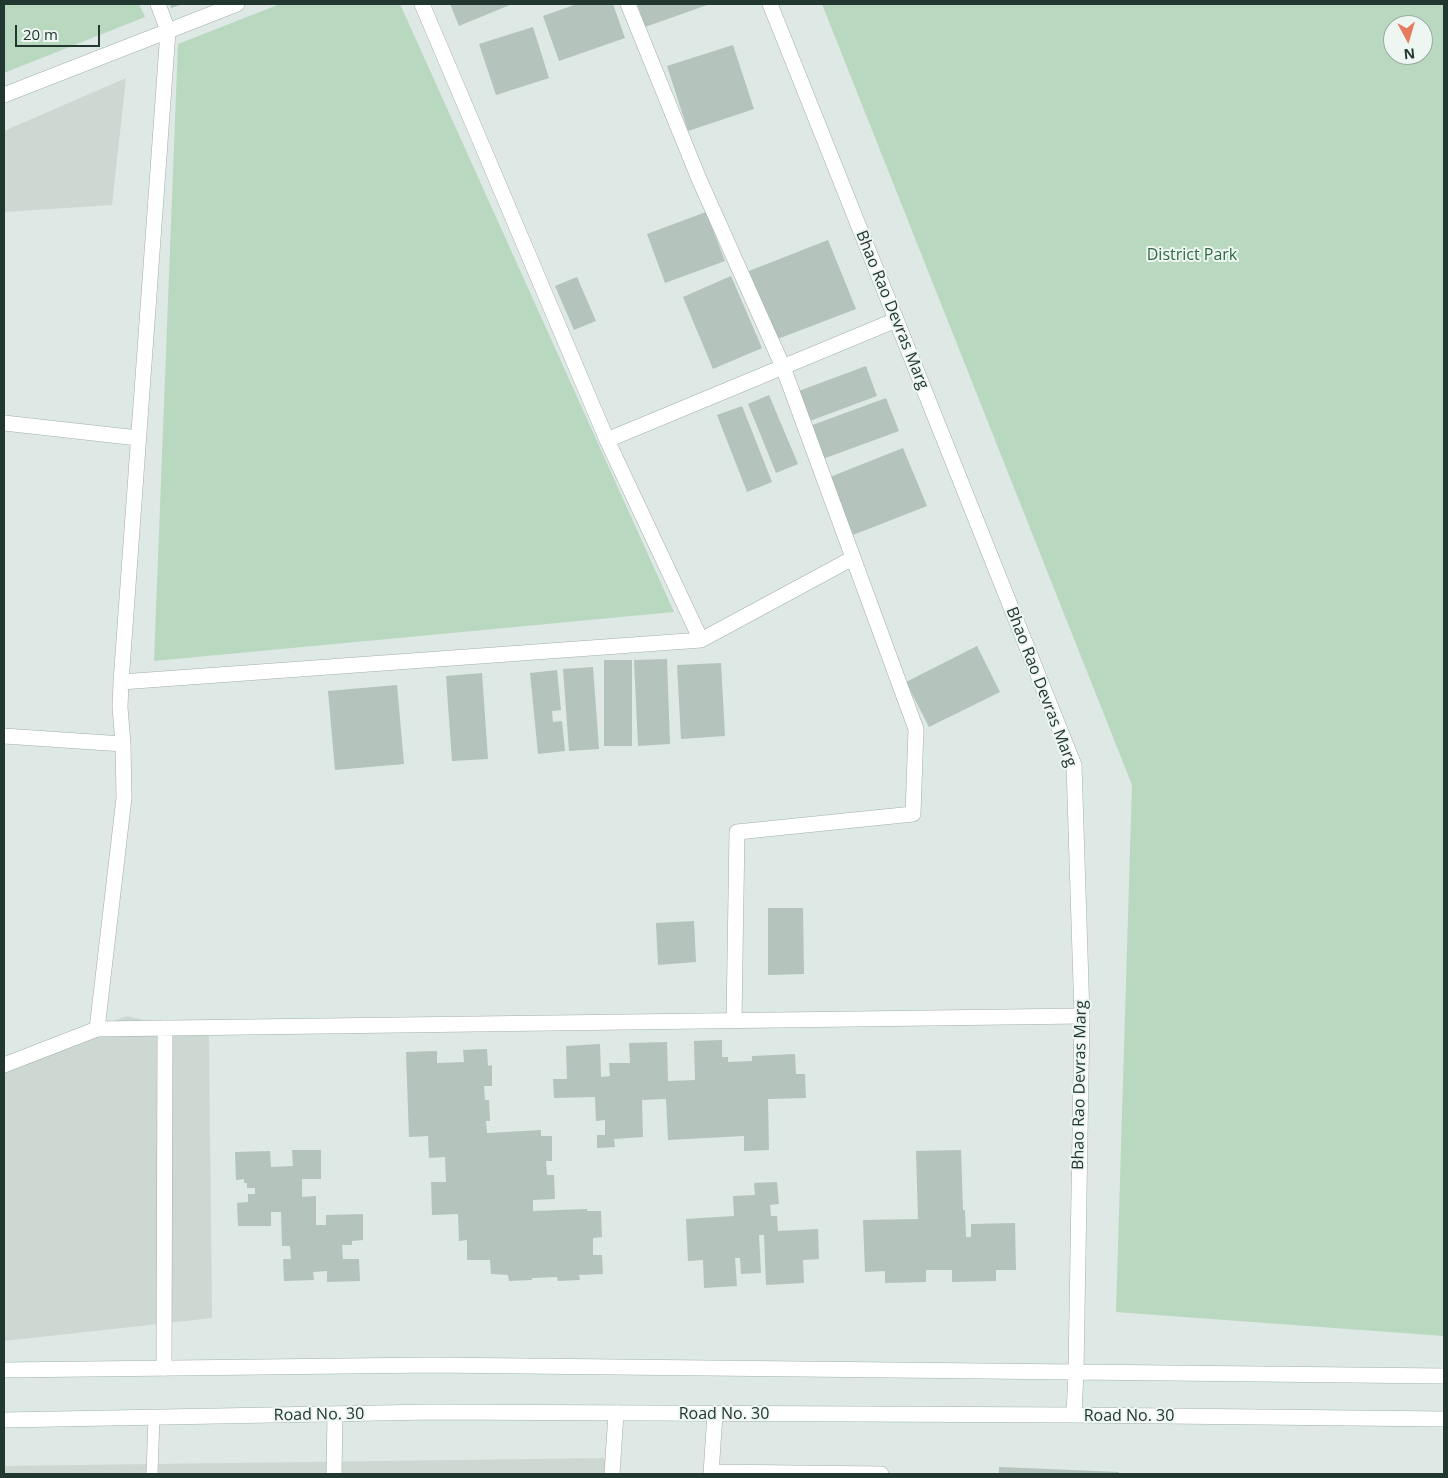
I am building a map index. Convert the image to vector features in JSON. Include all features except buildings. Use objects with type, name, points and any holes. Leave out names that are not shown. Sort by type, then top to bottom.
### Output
[{"type":"street","points":[[97,1029],[124,798],[120,707],[121,682],[168,31],[158,4]]},
{"type":"street","points":[[4,95],[237,4]]},
{"type":"street","points":[[422,4],[608,440],[701,640]]},
{"type":"street","points":[[628,4],[699,179],[783,367],[916,729],[913,814],[737,832],[734,1021]]},
{"type":"street","name":"Bhao Rao Devras Marg","points":[[770,4],[1074,765],[1082,1016],[1074,1416]]},
{"type":"street","points":[[608,440],[896,320]]},
{"type":"street","points":[[4,423],[138,438]]},
{"type":"street","points":[[121,682],[701,640],[853,558]]},
{"type":"street","points":[[4,736],[123,744]]},
{"type":"street","points":[[4,1065],[97,1029],[1082,1016]]},
{"type":"street","points":[[164,1368],[165,1028]]},
{"type":"street","points":[[4,1370],[432,1365],[1444,1376]]},
{"type":"street","name":"Road No. 30","points":[[4,1420],[432,1412],[1444,1419]]},
{"type":"street","points":[[612,1474],[616,1413]]},
{"type":"street","points":[[715,1414],[711,1473],[881,1474]]},
{"type":"street","points":[[334,1474],[335,1415]]},
{"type":"lane","points":[[152,1474],[154,1418]]},
{"type":"shaded area","points":[[126,78],[112,205],[4,212],[4,131]]},
{"type":"shaded area","points":[[127,1016],[209,1036],[212,1318],[4,1341],[4,1063]]},
{"type":"shaded area","points":[[609,1458],[608,1474],[4,1474],[4,1466]]},
{"type":"green space","points":[[4,4],[139,4],[145,17],[4,73]]},
{"type":"green space","points":[[280,4],[400,4],[674,612],[154,661],[178,44]]},
{"type":"green space","name":"District Park","points":[[822,4],[1444,4],[1444,1336],[1116,1312],[1132,785]]}]
